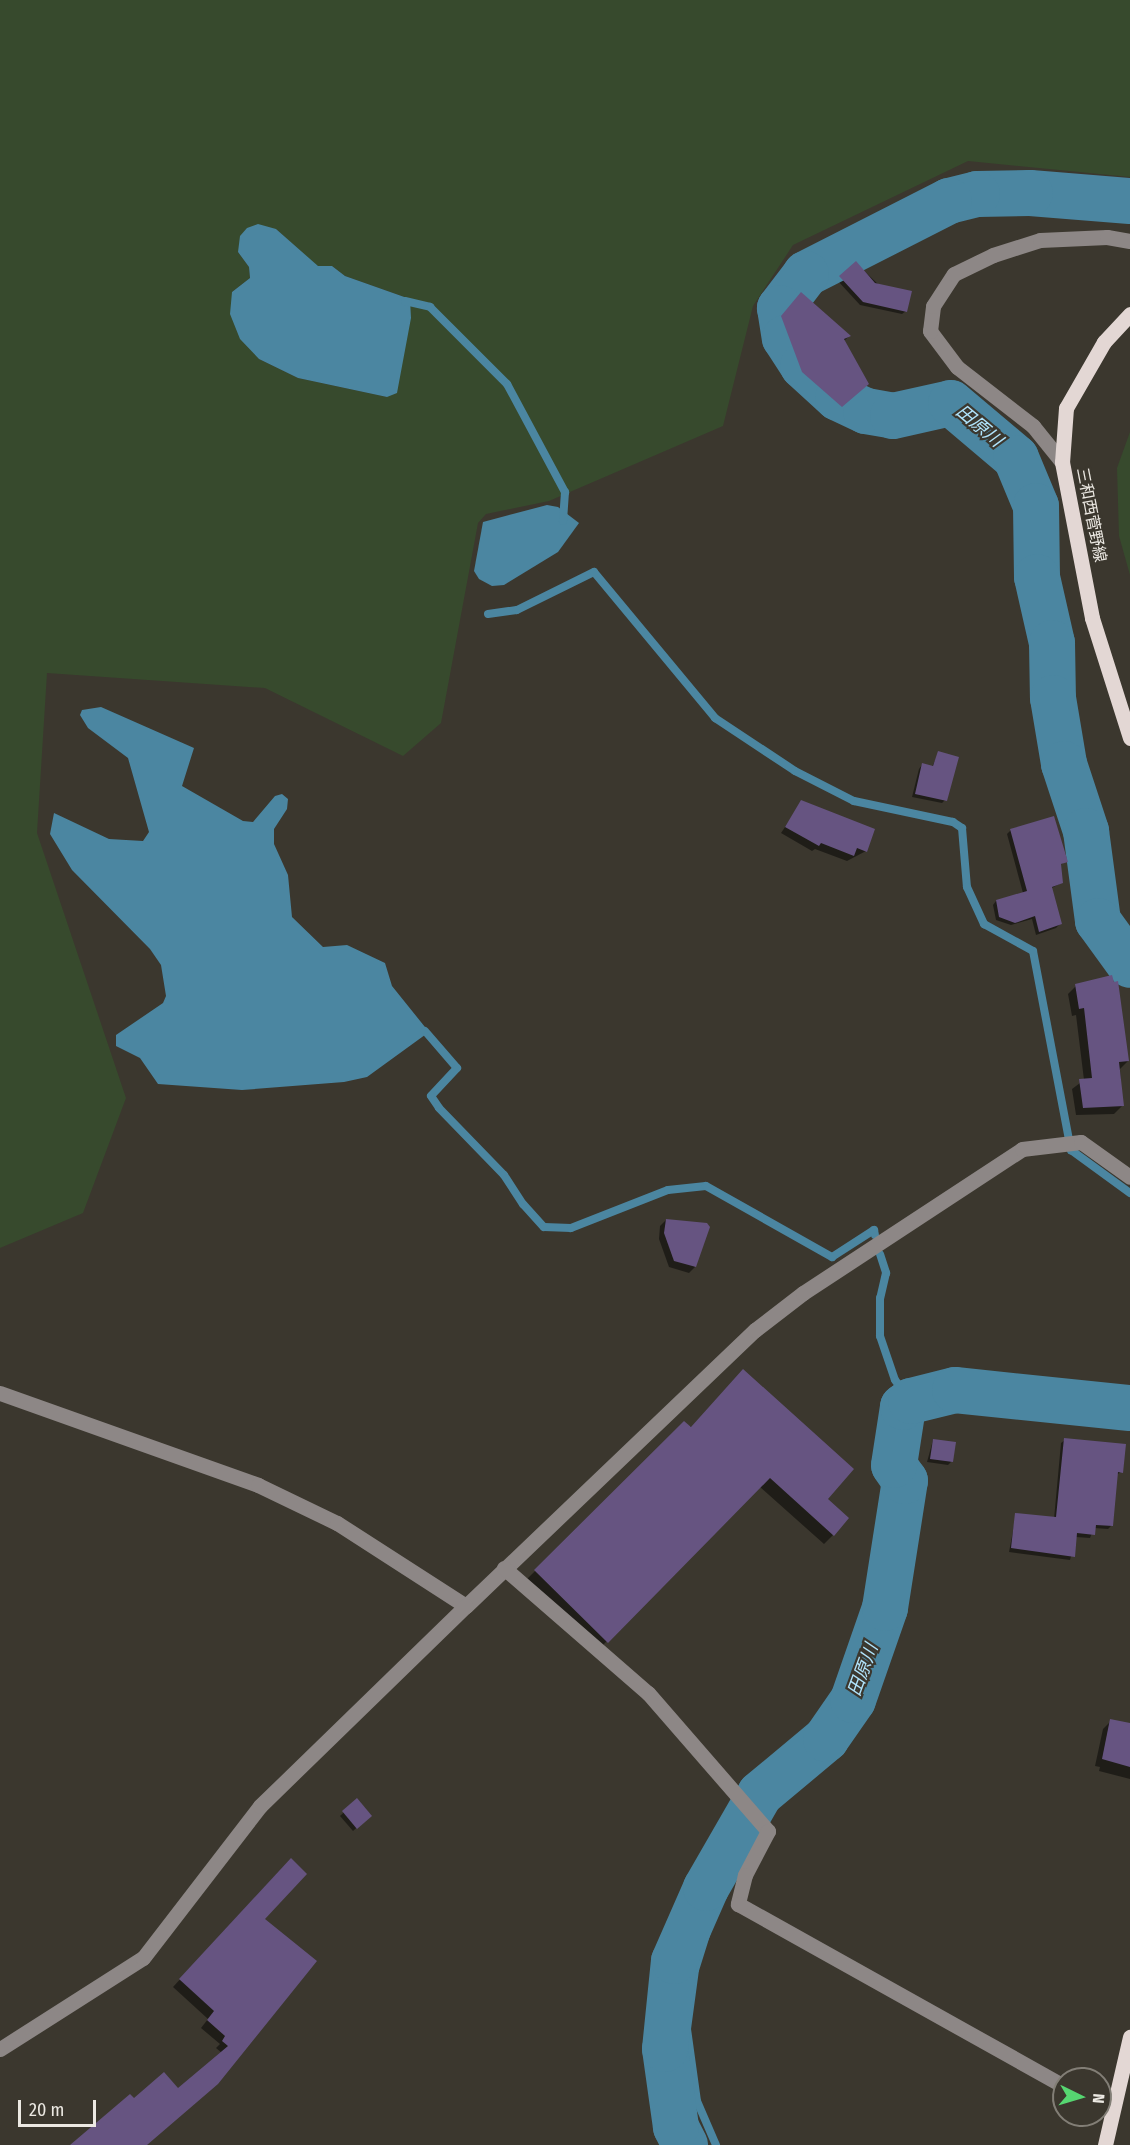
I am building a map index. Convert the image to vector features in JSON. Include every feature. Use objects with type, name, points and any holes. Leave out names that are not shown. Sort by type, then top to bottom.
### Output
[{"type":"main road","name":"三和西菅野線","points":[[1130,314],[1104,342],[1066,408],[1062,462],[1092,618],[1130,738]]},
{"type":"main road","points":[[1112,2092],[1130,2037]]},
{"type":"main road","points":[[1105,2145],[1106,2127]]},
{"type":"street","points":[[1062,462],[1033,426],[957,367],[930,331],[933,306],[954,274],[993,255],[1040,240],[1107,237],[1130,242]]},
{"type":"street","points":[[0,2049],[143,1958],[260,1806],[504,1568],[755,1330],[803,1293],[1022,1149],[1081,1142],[1130,1177]]},
{"type":"street","points":[[0,1393],[258,1485],[337,1524],[466,1606]]},
{"type":"street","points":[[504,1568],[648,1693],[768,1831],[745,1875],[738,1904],[1052,2079]]},
{"type":"green space","points":[[0,0],[1130,0],[1130,177],[968,161],[793,245],[753,306],[723,426],[549,501],[486,514],[478,523],[441,723],[403,756],[265,688],[47,673],[37,833],[126,1098],[83,1213],[0,1248]],"holes":[[[276,229],[318,267],[332,266],[345,276],[410,299],[387,397],[298,378],[259,359],[232,292],[250,278],[249,267],[238,252]]]},
{"type":"green space","points":[[1130,432],[1130,575],[1119,536],[1117,468]]},
{"type":"water","points":[[258,224],[276,229],[318,266],[332,266],[345,276],[410,299],[411,318],[397,393],[387,397],[298,378],[259,359],[240,339],[230,314],[232,292],[250,278],[249,267],[238,252],[240,236],[247,228]]},
{"type":"water","points":[[547,505],[558,507],[579,523],[558,552],[504,585],[492,586],[479,579],[474,571],[483,522]]},
{"type":"water","points":[[101,707],[194,748],[182,786],[243,821],[253,822],[275,796],[282,794],[288,799],[287,809],[274,829],[274,844],[288,875],[292,917],[323,947],[347,945],[385,963],[392,986],[429,1032],[367,1077],[344,1082],[242,1090],[158,1084],[140,1058],[116,1046],[116,1035],[163,1003],[166,996],[161,965],[150,949],[72,870],[50,834],[54,813],[109,839],[143,841],[149,832],[128,758],[88,728],[80,715],[82,710]]},
{"type":"building","points":[[856,261],[875,283],[912,291],[907,312],[863,302],[839,276]]},
{"type":"building","points":[[801,292],[851,336],[844,339],[869,384],[842,407],[802,372],[781,316]]},
{"type":"building","points":[[938,751],[959,757],[947,801],[915,794],[922,763],[933,766]]},
{"type":"building","points":[[801,800],[875,829],[867,852],[857,848],[854,856],[821,843],[819,846],[785,827]]},
{"type":"building","points":[[1054,816],[1068,862],[1061,864],[1063,883],[1052,887],[1062,924],[1039,932],[1035,916],[1015,923],[999,917],[996,900],[1027,891],[1010,829]]},
{"type":"building","points":[[1112,975],[1114,982],[1118,981],[1129,1061],[1119,1062],[1124,1106],[1083,1108],[1079,1079],[1092,1078],[1084,1008],[1079,1009],[1075,984]]},
{"type":"building","points":[[666,1219],[707,1223],[710,1227],[696,1267],[674,1261],[664,1233]]},
{"type":"building","points":[[743,1369],[854,1469],[828,1499],[849,1518],[834,1536],[770,1478],[608,1643],[534,1570],[684,1421],[691,1427]]},
{"type":"building","points":[[1064,1438],[1126,1444],[1123,1473],[1118,1472],[1113,1526],[1096,1525],[1095,1535],[1077,1533],[1075,1557],[1011,1548],[1015,1513],[1056,1517]]},
{"type":"building","points":[[933,1439],[956,1442],[953,1462],[930,1459]]},
{"type":"building","points":[[1110,1719],[1130,1723],[1130,1767],[1102,1759]]},
{"type":"building","points":[[357,1798],[372,1816],[357,1829],[342,1811]]},
{"type":"building","points":[[291,1858],[307,1874],[265,1919],[317,1961],[218,2084],[147,2145],[70,2145],[130,2094],[134,2098],[164,2072],[178,2088],[228,2046],[222,2041],[225,2036],[207,2020],[214,2011],[179,1979]]},
{"type":"waterway","name":"田原川","points":[[1130,201],[1030,193],[977,194],[949,201],[806,274],[780,308],[785,338],[803,366],[838,398],[866,411],[893,416],[951,403],[1016,458],[1036,506],[1037,577],[1052,643],[1053,698],[1064,764],[1086,831],[1098,921],[1130,965]]},
{"type":"waterway","points":[[405,301],[430,307],[507,384],[565,492],[563,521]]},
{"type":"waterway","points":[[488,614],[517,610],[594,572],[715,718],[795,771],[854,801],[953,822],[962,828],[967,887],[984,924],[1033,951],[1071,1150],[1130,1193]]},
{"type":"waterway","points":[[425,1031],[457,1068],[431,1096],[439,1108],[504,1175],[523,1204],[544,1227],[571,1228],[668,1190],[706,1186],[832,1257],[874,1230],[875,1235]]},
{"type":"waterway","points":[[880,1254],[886,1273],[880,1298],[880,1336],[895,1380],[911,1401]]},
{"type":"waterway","name":"田原川","points":[[685,2145],[676,2127],[665,2049],[674,1961],[706,1888],[760,1794],[826,1739],[853,1700],[885,1608],[905,1481],[894,1465],[903,1407],[911,1401],[955,1390],[1130,1408]]},
{"type":"waterway","points":[[716,2145],[697,2101],[687,2029],[695,1970],[736,1839],[806,1768],[826,1739]]}]
